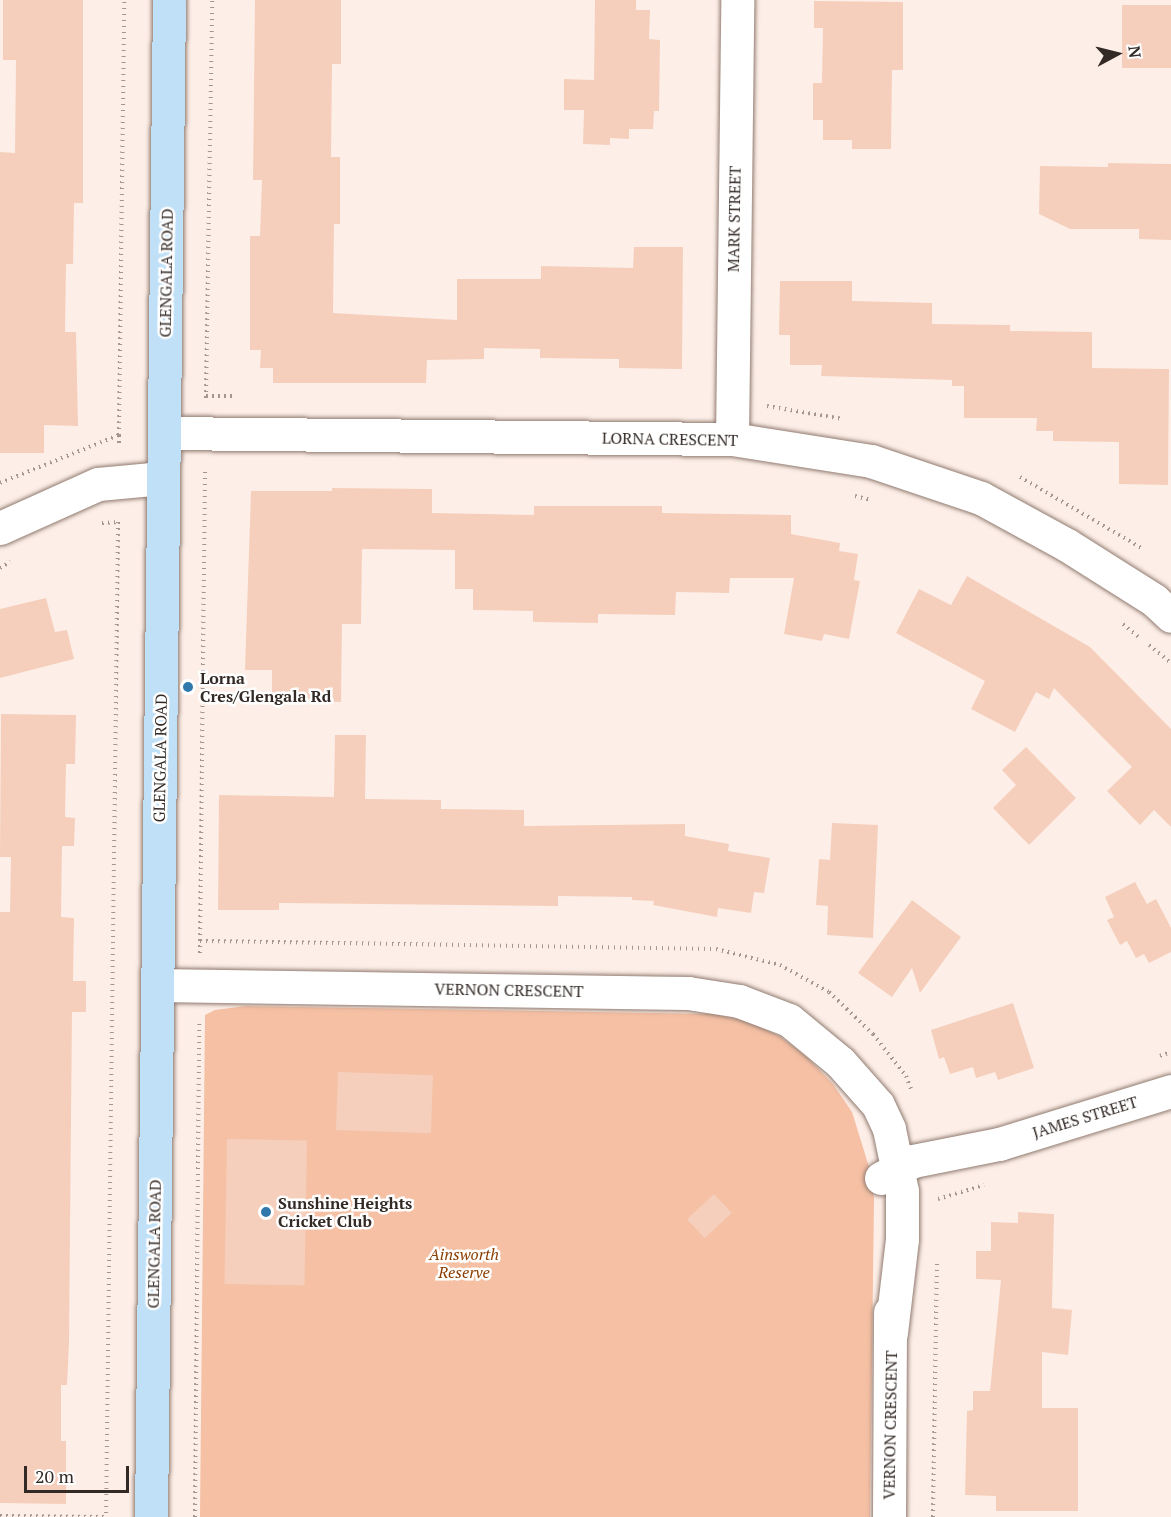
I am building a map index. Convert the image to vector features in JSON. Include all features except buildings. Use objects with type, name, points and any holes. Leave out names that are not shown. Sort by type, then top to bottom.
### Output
[{"type":"street","name":"GLENGALA ROAD","points":[[151,1517],[169,0]]},
{"type":"street","name":"MARK STREET","points":[[732,439],[737,0]]},
{"type":"street","name":"LORNA CRESCENT","points":[[164,433],[732,439],[871,461],[981,498],[1068,545],[1154,600],[1171,616]]},
{"type":"street","points":[[0,528],[98,484],[163,478]]},
{"type":"street","name":"VERNON CRESCENT","points":[[158,985],[711,995],[766,1009],[789,1020],[840,1062],[894,1175],[889,1517]]},
{"type":"street","name":"JAMES STREET","points":[[894,1175],[934,1154],[999,1144],[1171,1091]]},
{"type":"street","name":"JAMES STREET","points":[[894,1175],[937,1175],[999,1144]]},
{"type":"path","points":[[119,435],[124,0]]},
{"type":"path","points":[[195,1517],[205,434],[212,0]]},
{"type":"path","points":[[205,469],[216,469]]},
{"type":"path","points":[[842,493],[877,502]]},
{"type":"path","points":[[0,1516],[106,1517],[118,522],[93,524]]},
{"type":"path","points":[[0,568],[20,557]]},
{"type":"path","points":[[1118,620],[1171,663]]},
{"type":"path","points":[[200,941],[716,949],[780,965],[829,992],[873,1034],[906,1076],[914,1096]]},
{"type":"path","points":[[937,1175],[938,1211]]},
{"type":"path","points":[[933,1517],[937,1247]]},
{"type":"green space","name":"Ainsworth Reserve","points":[[246,1006],[714,1014],[750,1022],[779,1036],[806,1056],[833,1084],[852,1112],[870,1170],[874,1198],[870,1517],[200,1517],[205,1015],[215,1010]]},
{"type":"place","name":"Lorna Cres/Glengala Rd","points":[[188,687]]},
{"type":"place","name":"Sunshine Heights Cricket Club","points":[[266,1212]]}]
